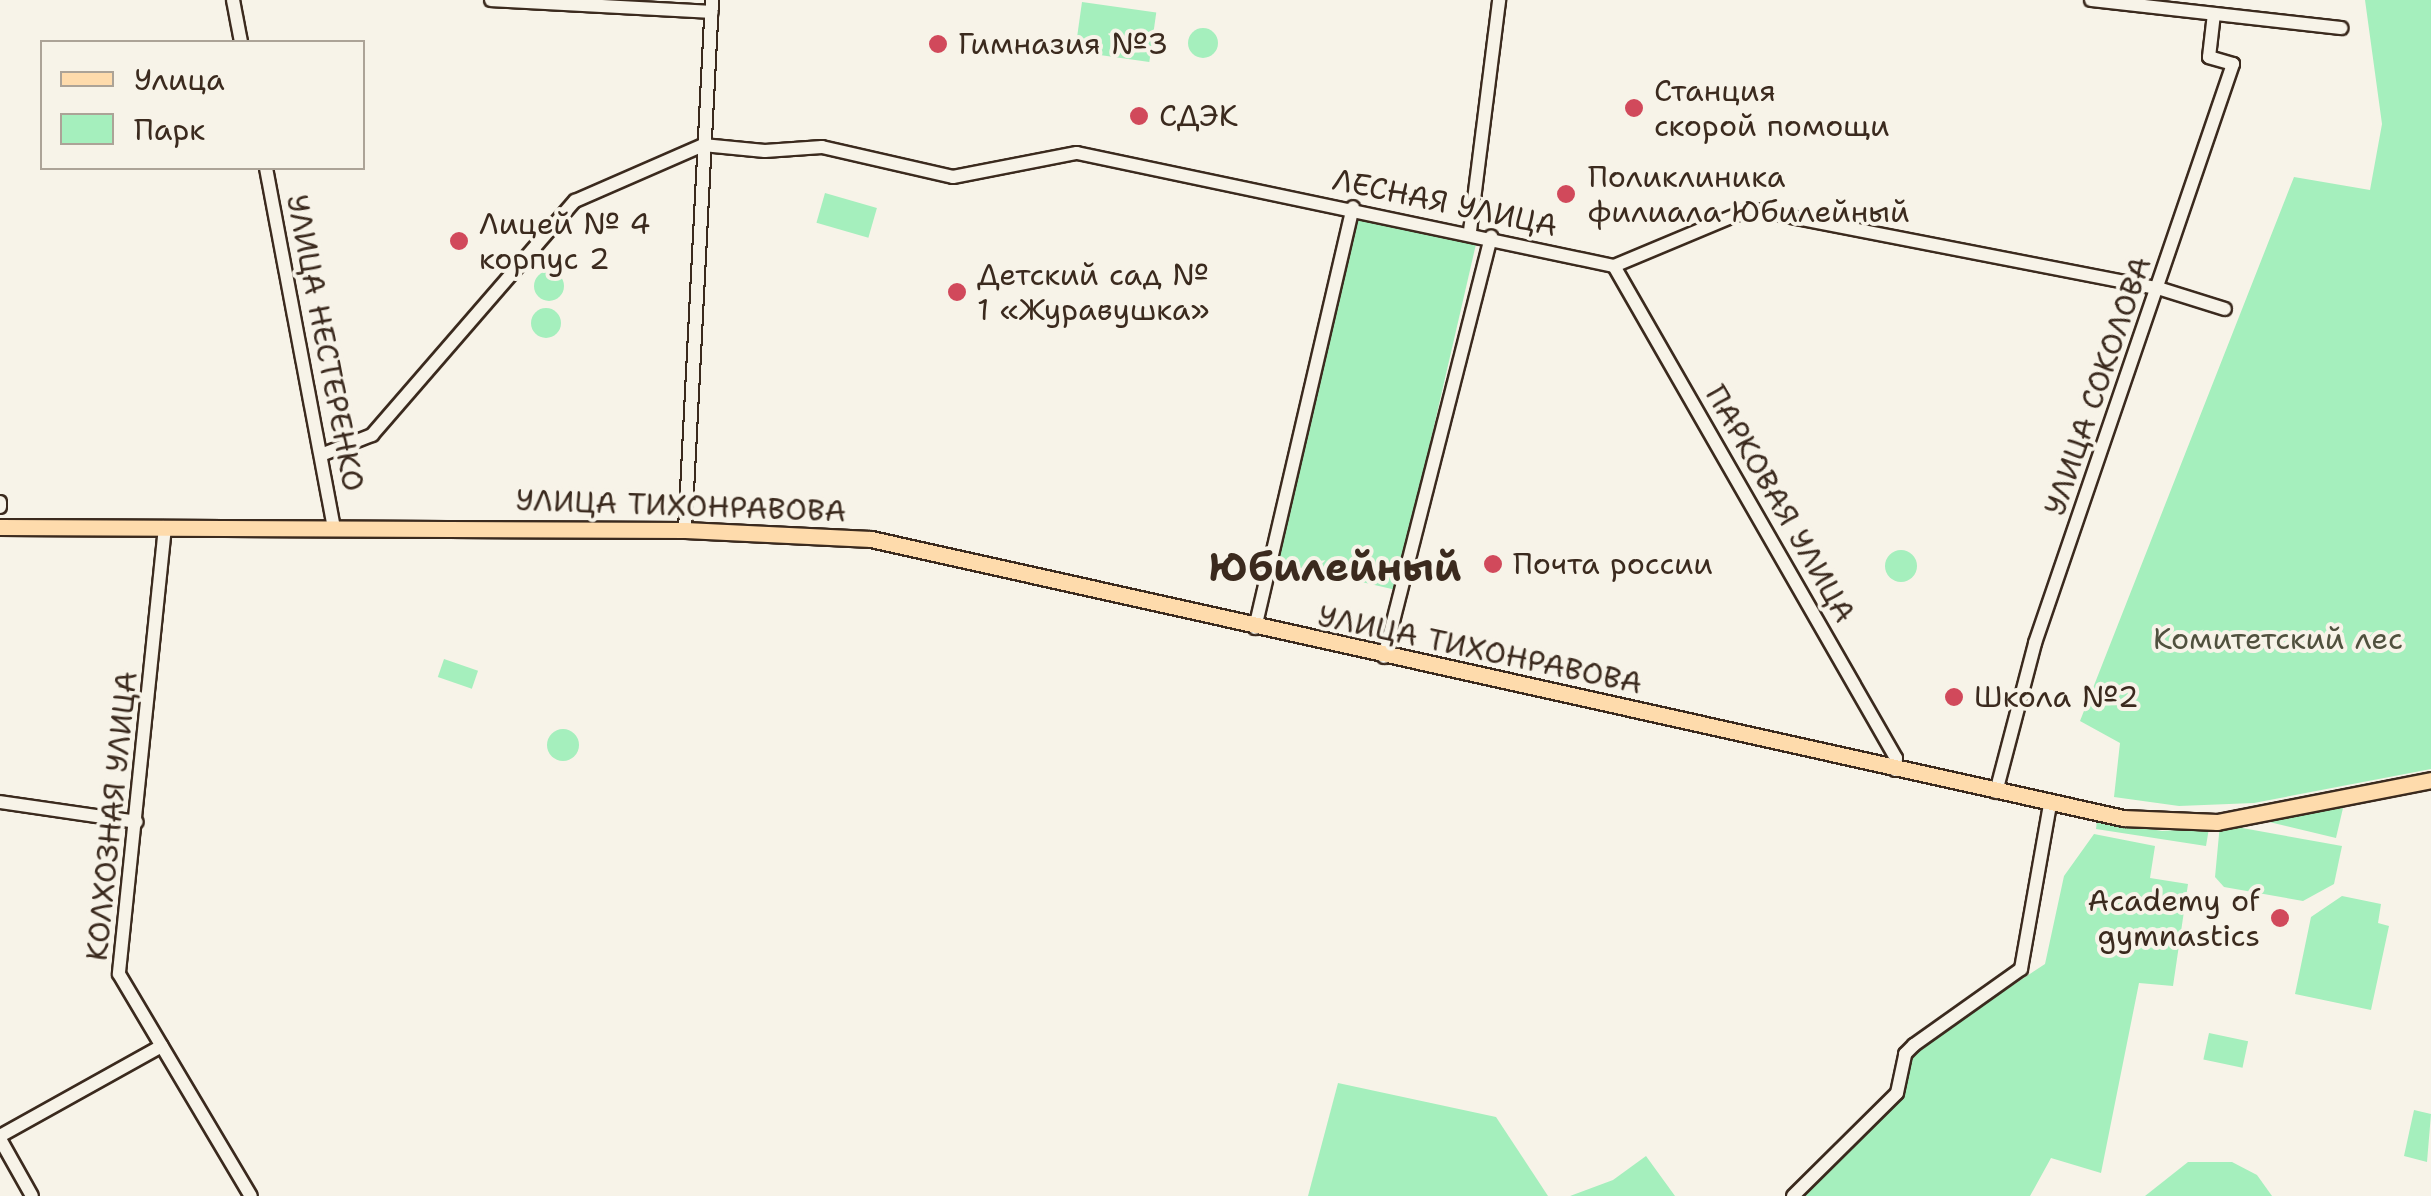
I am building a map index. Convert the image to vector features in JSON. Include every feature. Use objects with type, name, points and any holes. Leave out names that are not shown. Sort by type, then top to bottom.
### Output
[{"type":"main road","name":"УЛИЦА ТИХОНРАВОВА","points":[[0,527],[685,530],[871,539],[1895,770],[2160,824],[2217,822],[2431,780]]},
{"type":"street","points":[[233,0],[242,40]]},
{"type":"street","points":[[491,0],[712,6],[685,530]]},
{"type":"street","points":[[1470,232],[1499,0]]},
{"type":"street","points":[[2090,0],[2341,28]]},
{"type":"street","name":"УЛИЦА СОКОЛОВА","points":[[1996,792],[2035,643],[2233,64],[2209,58],[2214,14]]},
{"type":"street","points":[[321,455],[372,435],[575,201],[702,145]]},
{"type":"street","name":"ЛЕСНАЯ УЛИЦА","points":[[702,145],[765,151],[822,147],[953,178],[1077,153],[1491,236],[1614,266]]},
{"type":"street","name":"УЛИЦА НЕСТЕРЕНКО","points":[[266,170],[334,527]]},
{"type":"street","points":[[1255,628],[1353,207]]},
{"type":"street","points":[[1614,266],[1750,209],[2158,288],[2226,309]]},
{"type":"street","points":[[1384,657],[1491,236]]},
{"type":"street","name":"ПАРКОВАЯ УЛИЦА","points":[[1614,266],[1896,758],[1895,770]]},
{"type":"street","name":"КОЛХОЗНАЯ УЛИЦА","points":[[165,527],[119,974],[251,1196]]},
{"type":"street","points":[[0,802],[137,822]]},
{"type":"street","points":[[1793,1196],[1898,1093],[1904,1054],[1914,1044],[2021,969],[2050,804]]},
{"type":"street","points":[[32,1196],[0,1138],[162,1046]]},
{"type":"green space","name":"Комитетский лес","points":[[2365,0],[2431,0],[2431,769],[2254,803],[2179,806],[2114,797],[2120,743],[2080,721],[2294,177],[2370,190],[2382,124]]},
{"type":"green space","points":[[1082,2],[1156,12],[1149,62],[1075,52]]},
{"type":"green space","points":[[1203,28],[1214,32],[1218,43],[1214,54],[1203,58],[1192,54],[1188,43],[1192,32]]},
{"type":"green space","points":[[825,193],[877,208],[868,238],[816,223]]},
{"type":"green space","points":[[1359,213],[1477,240],[1396,590],[1278,563]]},
{"type":"green space","points":[[549,271],[560,275],[564,286],[560,297],[549,301],[538,297],[534,286],[538,275]]},
{"type":"green space","points":[[546,308],[557,312],[561,323],[557,334],[546,338],[535,334],[531,323],[535,312]]},
{"type":"green space","points":[[1901,550],[1912,555],[1917,566],[1912,577],[1901,582],[1890,577],[1885,566],[1890,555]]},
{"type":"green space","points":[[444,659],[478,671],[472,689],[438,677]]},
{"type":"green space","points":[[563,729],[574,734],[579,745],[574,756],[563,761],[552,756],[547,745],[552,734]]},
{"type":"green space","points":[[2343,808],[2336,838],[2261,820]]},
{"type":"green space","points":[[2097,820],[2162,831],[2209,828],[2206,846],[2096,829]]},
{"type":"green space","points":[[2220,824],[2342,846],[2334,884],[2303,901],[2224,887],[2215,877]]},
{"type":"green space","points":[[2094,834],[2155,846],[2150,878],[2188,884],[2173,986],[2139,983],[2101,1173],[2051,1158],[2030,1196],[1797,1196],[1903,1094],[1913,1051],[2045,964],[2064,876]]},
{"type":"green space","points":[[2342,896],[2381,904],[2378,923],[2389,926],[2371,1010],[2295,994],[2311,917]]},
{"type":"green space","points":[[2209,1033],[2248,1041],[2243,1068],[2203,1059]]},
{"type":"green space","points":[[1338,1083],[1496,1117],[1548,1196],[1308,1196]]},
{"type":"green space","points":[[2414,1110],[2431,1114],[2427,1162],[2404,1156]]},
{"type":"green space","points":[[1646,1156],[1675,1196],[1570,1196],[1613,1180]]},
{"type":"green space","points":[[2188,1162],[2232,1162],[2257,1175],[2272,1196],[2145,1196]]},
{"type":"place","name":"Гимназия №3","points":[[938,44]]},
{"type":"place","name":"Станция скорой помощи","points":[[1634,108]]},
{"type":"place","name":"СДЭК","points":[[1139,116]]},
{"type":"place","name":"Поликлиника филиала Юбилейный","points":[[1566,194]]},
{"type":"place","name":"Лицей № 4 корпус 2","points":[[459,241]]},
{"type":"place","name":"Детский сад № 1 «Журавушка»","points":[[957,292]]},
{"type":"place","name":"Почта россии","points":[[1493,564]]},
{"type":"place","name":"Школа №2","points":[[1954,697]]},
{"type":"place","name":"Academy of gymnastics","points":[[2280,918]]},
{"type":"district","name":"Юбилейный","points":[[1335,567]]}]
